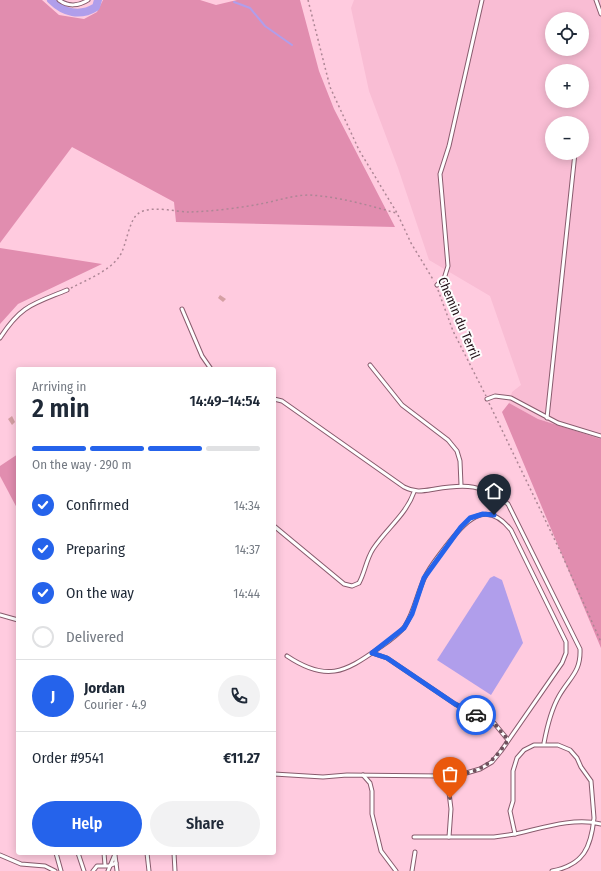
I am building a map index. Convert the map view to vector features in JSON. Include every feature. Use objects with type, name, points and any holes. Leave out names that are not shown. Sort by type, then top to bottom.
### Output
[{"type":"lane","points":[[59,0],[71,5],[80,4],[88,0]]},
{"type":"lane","points":[[437,285],[444,279],[448,266],[440,174],[449,146],[482,0]]},
{"type":"lane","points":[[596,0],[601,14]]},
{"type":"lane","points":[[547,418],[574,160]]},
{"type":"lane","points":[[0,338],[17,315],[25,308],[67,290]]},
{"type":"lane","points":[[182,309],[202,356],[210,367]]},
{"type":"lane","points":[[370,365],[402,405],[448,440],[457,451],[460,461],[461,485]]},
{"type":"lane","points":[[487,399],[495,396],[511,398],[547,418],[601,436]]},
{"type":"lane","points":[[276,400],[282,401],[404,488],[414,492],[461,485],[478,487],[496,495],[508,504],[580,648],[578,669],[559,695],[553,709],[544,743]]},
{"type":"lane","points":[[276,528],[344,584],[352,586],[359,583],[372,549],[406,510],[414,492]]},
{"type":"lane","points":[[276,774],[323,777],[363,775],[447,776],[463,774],[480,769],[492,762],[562,663],[566,653],[566,642],[511,530],[503,520],[494,515],[483,514],[470,518],[461,527],[424,578],[412,614],[404,628],[372,653],[356,664],[343,670],[331,671],[311,669],[300,665],[287,656]]},
{"type":"lane","points":[[0,615],[16,619]]},
{"type":"lane","points":[[372,653],[387,658],[455,704],[494,723],[508,740]]},
{"type":"lane","points":[[515,834],[510,811],[513,801],[513,770],[518,758],[524,750],[534,745],[544,743],[558,745],[570,750],[588,774],[591,781],[593,792],[593,822],[588,846],[583,856],[570,866],[552,871]]},
{"type":"lane","points":[[363,775],[370,783],[372,790],[372,814],[381,851],[396,871]]},
{"type":"lane","points":[[447,776],[452,810],[449,837]]},
{"type":"lane","points":[[414,837],[494,838],[569,823],[593,822],[601,824]]},
{"type":"lane","points":[[412,871],[414,852]]},
{"type":"lane","points":[[0,855],[21,864],[45,866],[55,871]]},
{"type":"lane","points":[[57,855],[61,871]]},
{"type":"lane","points":[[79,855],[84,871]]},
{"type":"lane","points":[[104,855],[104,865]]},
{"type":"lane","points":[[108,871],[114,855]]},
{"type":"lane","points":[[115,855],[117,871]]},
{"type":"lane","points":[[147,855],[149,871]]},
{"type":"lane","points":[[174,855],[175,871]]},
{"type":"lane","points":[[92,871],[97,866],[109,866],[116,863]]},
{"type":"path","name":"Chemin du Terril","points":[[308,0],[330,87],[359,150],[397,213],[411,243],[437,285],[453,331],[563,557],[601,642]]},
{"type":"path","points":[[67,290],[109,266],[118,258],[124,248],[133,220],[137,214],[144,210],[189,212],[248,206],[289,196],[310,195],[365,204],[397,213]]},
{"type":"shaded area","points":[[0,0],[42,0],[59,15],[84,19],[97,12],[103,0],[200,0],[216,5],[237,0],[300,0],[319,71],[334,109],[395,227],[176,222],[174,202],[72,147],[0,243]]},
{"type":"shaded area","points":[[354,0],[601,0],[601,439],[538,419],[509,403],[512,392],[521,385],[490,296],[429,260],[398,168],[369,91],[351,8]]},
{"type":"shaded area","points":[[0,248],[102,264],[18,304],[0,324]]},
{"type":"shaded area","points":[[509,403],[538,419],[601,439],[601,648],[502,412]]},
{"type":"shaded area","points":[[16,455],[16,506],[0,476],[0,466]]},
{"type":"shaded area","points":[[494,576],[502,580],[523,643],[491,695],[437,660],[490,578]]},
{"type":"building","points":[[220,295],[226,299],[223,302],[218,298]]},
{"type":"building","points":[[12,416],[15,422],[12,425],[8,419]]},
{"type":"waterway","points":[[51,0],[67,11],[78,13],[96,7],[98,0]]},
{"type":"waterway","points":[[234,2],[250,8],[265,26],[292,45]]},
{"type":"way so far","points":[[450,798],[447,776],[463,774],[480,769],[492,762],[508,740],[494,723],[476,715]]},
{"type":"route","points":[[476,715],[418,681],[387,658],[372,653],[404,628],[412,614],[424,578],[461,527],[470,518],[483,514],[494,515]]}]
